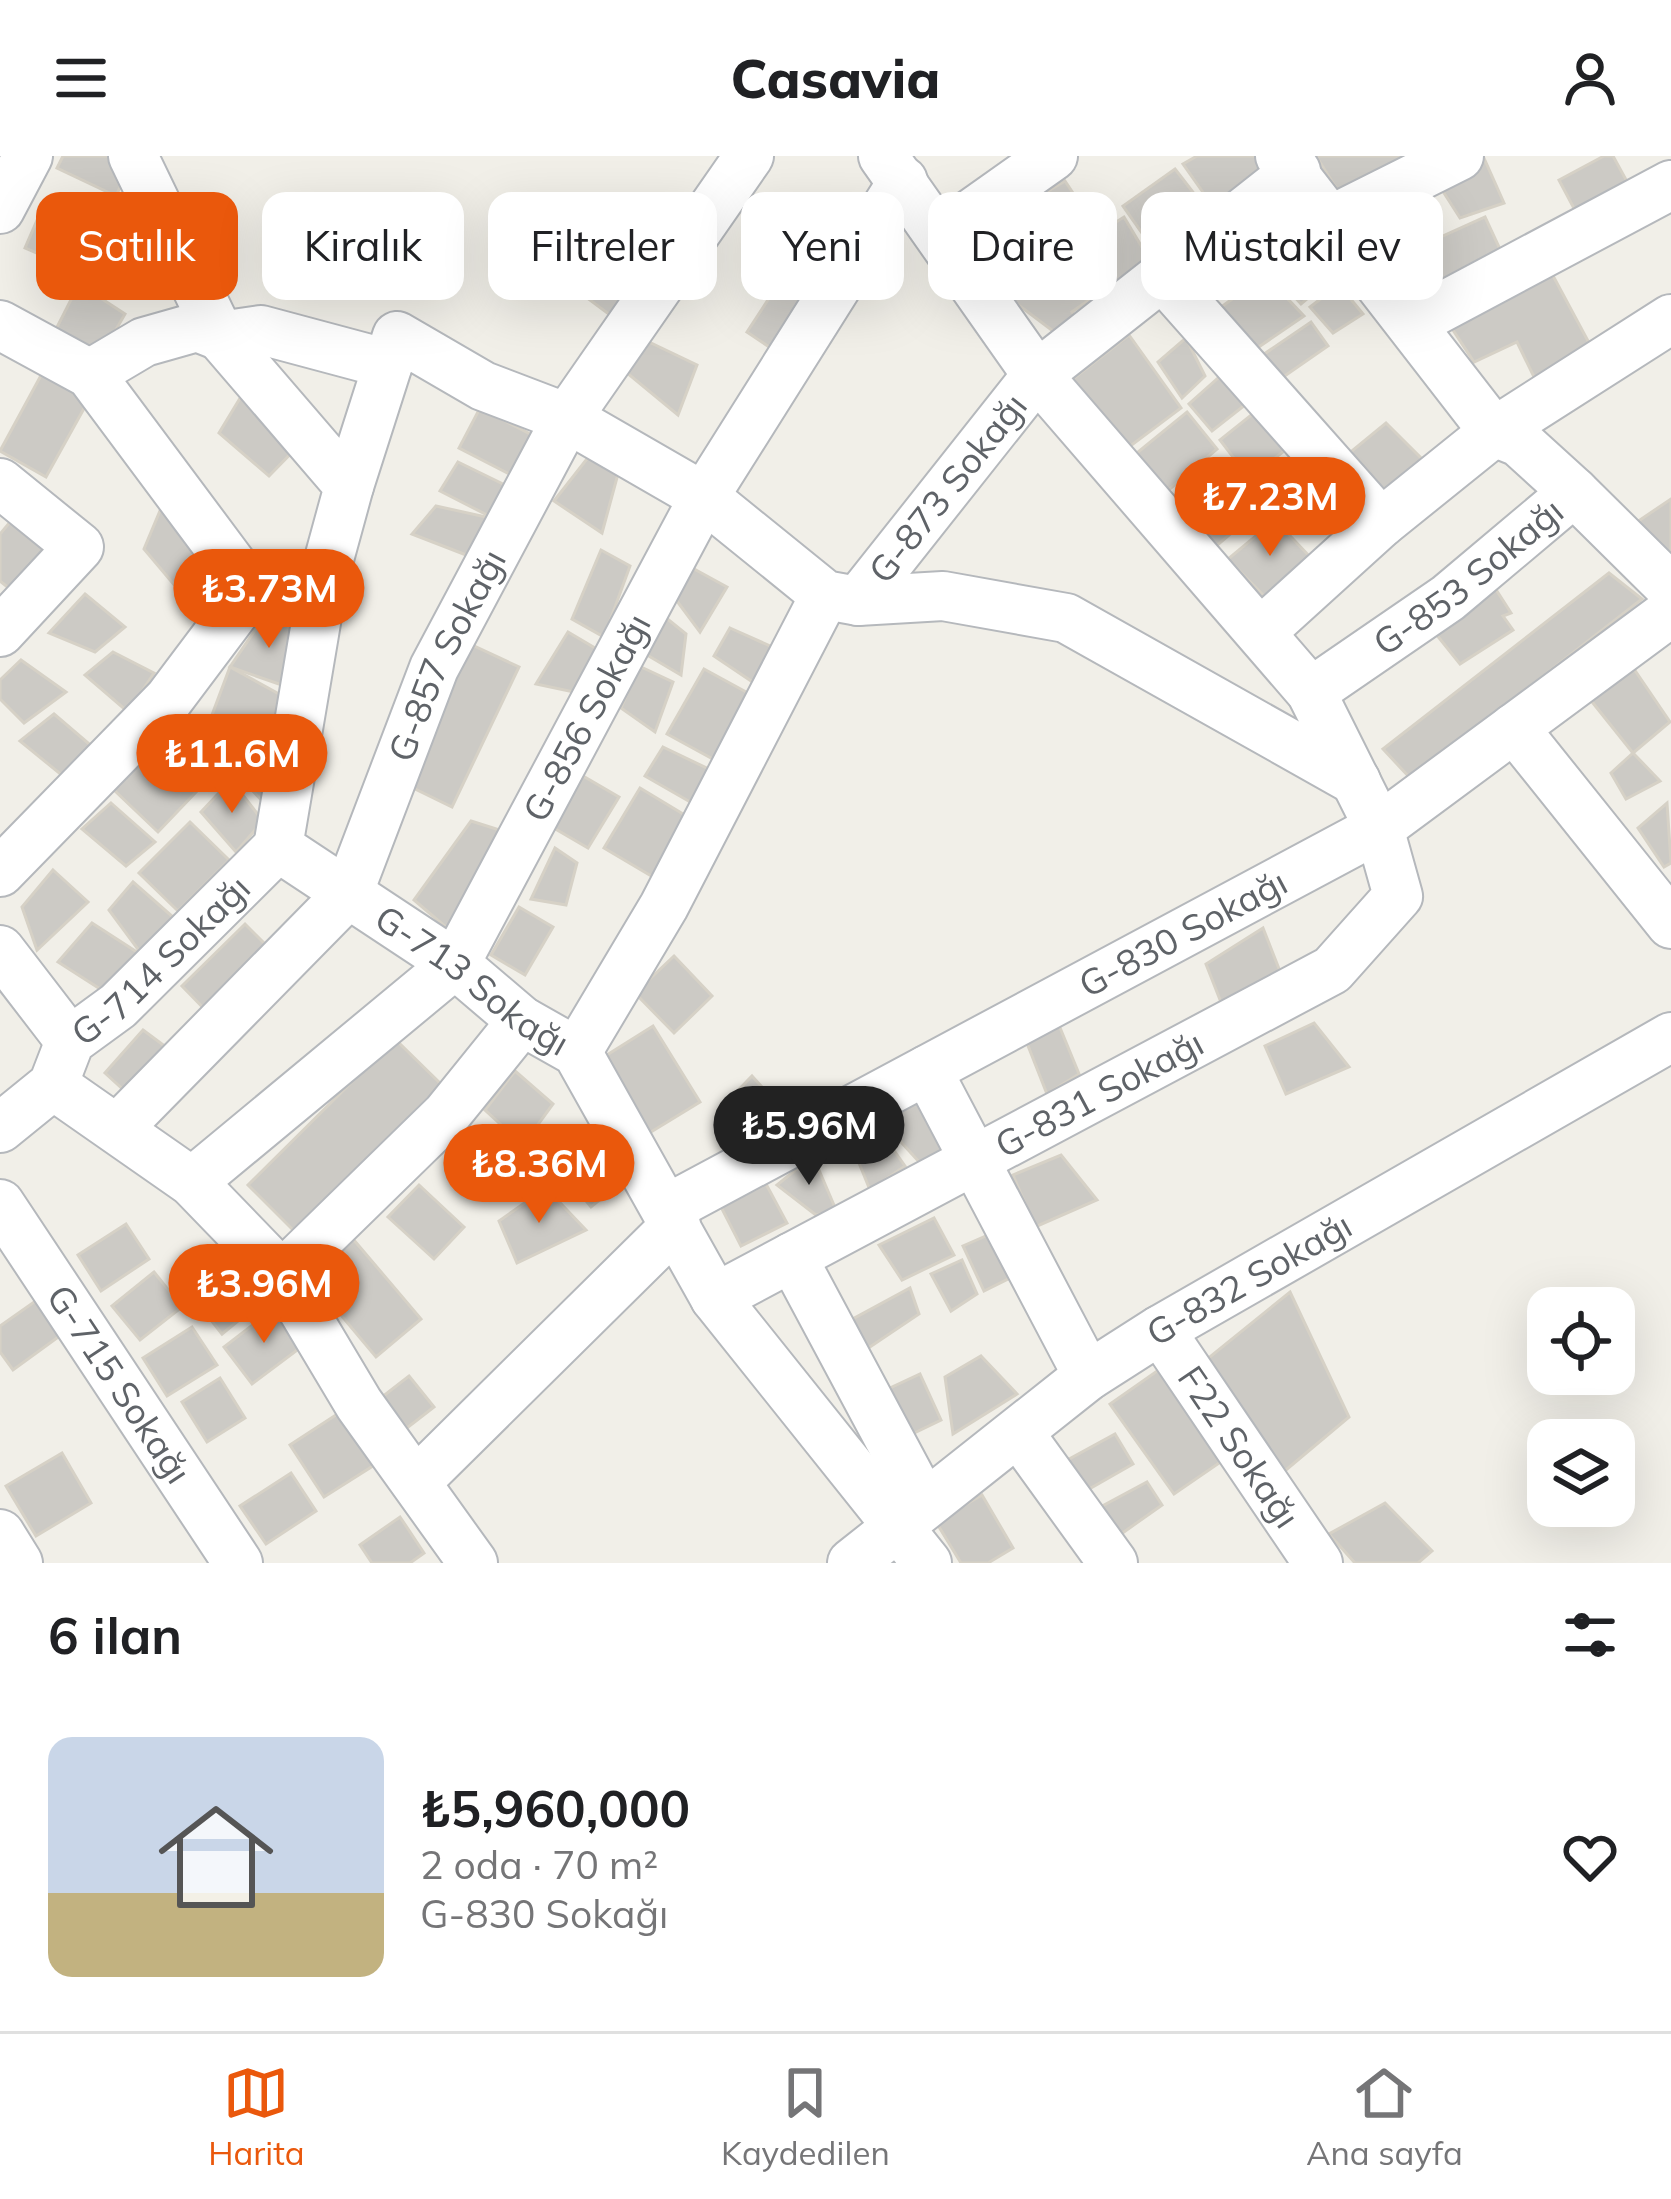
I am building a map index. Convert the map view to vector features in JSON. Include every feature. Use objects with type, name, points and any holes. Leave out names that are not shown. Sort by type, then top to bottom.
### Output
[{"type":"street","points":[[0,209],[28,156]]},
{"type":"street","points":[[133,156],[220,336],[349,486]]},
{"type":"street","name":"G-857 Sokağı","points":[[117,1130],[348,894],[434,668],[567,418],[749,156]]},
{"type":"street","points":[[1002,192],[1053,156]]},
{"type":"street","points":[[1386,192],[1460,156]]},
{"type":"street","points":[[1288,164],[1311,192]]},
{"type":"street","name":"G-873 Sokağı","points":[[1256,192],[1288,164]]},
{"type":"street","points":[[893,169],[928,219]]},
{"type":"street","name":"G-856 Sokağı","points":[[192,1182],[455,964],[704,497],[893,169]]},
{"type":"street","points":[[1412,323],[1671,185]]},
{"type":"street","name":"G-873 Sokağı","points":[[577,1052],[842,598],[1037,375],[1141,293]]},
{"type":"street","points":[[985,300],[1037,375],[1263,630],[1311,692],[1379,828]]},
{"type":"street","points":[[1183,300],[1381,523]]},
{"type":"street","points":[[1395,300],[1494,431],[1519,442],[1574,492]]},
{"type":"street","points":[[1263,630],[1381,523],[1494,431],[1671,319]]},
{"type":"street","points":[[0,325],[90,374],[250,590],[170,699],[0,872]]},
{"type":"street","points":[[90,374],[144,342],[197,327],[220,336],[261,330],[393,350],[567,418],[704,497],[842,598],[943,596],[1066,618],[1356,781]]},
{"type":"street","points":[[278,847],[322,581],[393,350]]},
{"type":"street","points":[[0,483],[79,548],[0,632]]},
{"type":"street","name":"G-853 Sokağı","points":[[1311,692],[1448,598],[1574,492],[1670,591]]},
{"type":"street","name":"G-830 Sokağı","points":[[416,1482],[672,1217],[927,1070],[1379,828],[1514,728],[1670,591]]},
{"type":"street","points":[[1514,728],[1671,924]]},
{"type":"street","name":"G-831 Sokağı","points":[[716,1298],[1332,970],[1398,896],[1379,828]]},
{"type":"street","name":"G-713 Sokağı","points":[[278,847],[455,964],[522,1022],[577,1052],[716,1298],[909,1514],[927,1563]]},
{"type":"street","name":"G-714 Sokağı","points":[[0,1128],[278,847]]},
{"type":"street","points":[[0,950],[62,1063],[117,1130],[192,1182],[282,1275],[359,1404],[473,1563]]},
{"type":"street","points":[[282,1275],[446,1115],[522,1022]]},
{"type":"street","name":"G-832 Sokağı","points":[[852,1563],[1088,1376],[1671,1037]]},
{"type":"street","points":[[927,1070],[1088,1376]]},
{"type":"street","name":"G-715 Sokağı","points":[[0,1204],[238,1563]]},
{"type":"street","points":[[792,1257],[909,1514]]},
{"type":"street","name":"F22 Sokağı","points":[[1160,1330],[1318,1563]]},
{"type":"street","points":[[1019,1433],[1113,1563]]},
{"type":"street","points":[[0,1534],[18,1563]]},
{"type":"building","points":[[63,156],[121,156],[128,170],[118,192],[108,192],[57,168]]},
{"type":"building","points":[[1197,156],[1259,156],[1268,169],[1232,192],[1203,192],[1183,164]]},
{"type":"building","points":[[1316,156],[1421,156],[1344,192],[1339,192]]},
{"type":"building","points":[[1474,156],[1483,156],[1504,203],[1460,218],[1437,182]]},
{"type":"building","points":[[1604,156],[1613,156],[1636,198],[1578,216],[1559,180]]},
{"type":"building","points":[[1175,169],[1193,192],[1143,192]]},
{"type":"building","points":[[1065,181],[1072,192],[1047,192]]},
{"type":"building","points":[[1141,193],[1141,232],[1123,206]]},
{"type":"building","points":[[1124,217],[1141,246],[1141,271],[1117,285],[1117,221]]},
{"type":"building","points":[[1485,217],[1505,260],[1443,296],[1443,236]]},
{"type":"building","points":[[36,223],[36,253],[25,248]]},
{"type":"building","points":[[1551,272],[1595,354],[1536,381],[1517,342],[1474,362],[1451,327]]},
{"type":"building","points":[[71,300],[104,300],[125,314],[100,357],[54,333]]},
{"type":"building","points":[[590,300],[622,300],[610,315]]},
{"type":"building","points":[[768,300],[813,301],[778,353],[747,332]]},
{"type":"building","points":[[1012,300],[1089,300],[1072,312],[1082,327],[1065,340]]},
{"type":"building","points":[[1231,300],[1289,300],[1304,316],[1250,353],[1213,313]]},
{"type":"building","points":[[1319,300],[1351,300],[1363,314],[1333,333],[1310,307]]},
{"type":"building","points":[[1311,322],[1328,346],[1273,384],[1251,363]]},
{"type":"building","points":[[1129,335],[1181,408],[1125,450],[1069,382]]},
{"type":"building","points":[[1186,338],[1205,376],[1182,398],[1158,362]]},
{"type":"building","points":[[649,342],[697,365],[678,415],[621,368]]},
{"type":"building","points":[[45,368],[92,394],[46,477],[0,451]]},
{"type":"building","points":[[1225,372],[1250,401],[1212,431],[1189,404]]},
{"type":"building","points":[[248,385],[306,438],[269,476],[219,433]]},
{"type":"building","points":[[480,408],[532,435],[519,479],[459,448]]},
{"type":"building","points":[[1260,408],[1292,445],[1249,478],[1220,440]]},
{"type":"building","points":[[1187,412],[1217,449],[1164,494],[1132,457]]},
{"type":"building","points":[[1386,423],[1427,464],[1383,500],[1342,459]]},
{"type":"building","points":[[590,455],[618,474],[602,533],[554,501]]},
{"type":"building","points":[[1217,461],[1256,512],[1214,548],[1170,500]]},
{"type":"building","points":[[458,462],[507,486],[495,519],[440,491]]},
{"type":"building","points":[[1671,499],[1671,564],[1634,524]]},
{"type":"building","points":[[162,506],[231,591],[208,625],[144,549]]},
{"type":"building","points":[[436,506],[495,519],[474,558],[412,534]]},
{"type":"building","points":[[15,516],[54,548],[16,594],[0,581],[0,534]]},
{"type":"building","points":[[1275,520],[1313,560],[1265,597],[1228,559]]},
{"type":"building","points":[[601,550],[630,566],[604,637],[572,619]]},
{"type":"building","points":[[685,564],[727,587],[700,632],[671,593]]},
{"type":"building","points":[[1609,573],[1642,599],[1411,779],[1383,749]]},
{"type":"building","points":[[1495,588],[1511,613],[1503,616],[1513,630],[1460,664],[1432,629]]},
{"type":"building","points":[[85,594],[125,627],[95,652],[49,633]]},
{"type":"building","points":[[266,614],[301,633],[282,685],[230,667]]},
{"type":"building","points":[[665,617],[686,634],[681,675],[647,655]]},
{"type":"building","points":[[730,628],[788,654],[769,693],[714,656]]},
{"type":"building","points":[[568,632],[600,651],[588,695],[536,684]]},
{"type":"building","points":[[470,644],[519,667],[452,807],[403,783]]},
{"type":"building","points":[[113,652],[154,673],[128,712],[85,675]]},
{"type":"building","points":[[21,660],[66,692],[24,723],[0,699],[0,680]]},
{"type":"building","points":[[639,666],[673,682],[655,732],[621,708]]},
{"type":"building","points":[[230,667],[290,700],[270,809],[203,739]]},
{"type":"building","points":[[704,669],[759,699],[722,764],[667,734]]},
{"type":"building","points":[[1634,669],[1670,722],[1633,753],[1589,698]]},
{"type":"building","points":[[54,714],[95,749],[69,781],[20,741]]},
{"type":"building","points":[[172,729],[216,771],[158,832],[114,790]]},
{"type":"building","points":[[663,747],[717,773],[699,807],[645,776]]},
{"type":"building","points":[[1633,753],[1660,781],[1626,799],[1611,773]]},
{"type":"building","points":[[583,776],[619,797],[588,848],[552,827]]},
{"type":"building","points":[[231,780],[263,821],[236,852],[201,812]]},
{"type":"building","points":[[640,788],[693,820],[658,880],[604,848]]},
{"type":"building","points":[[111,803],[155,842],[126,866],[82,829]]},
{"type":"building","points":[[1667,803],[1671,863],[1664,867],[1638,828]]},
{"type":"building","points":[[471,821],[509,833],[461,940],[414,900]]},
{"type":"building","points":[[190,822],[229,860],[178,911],[139,873]]},
{"type":"building","points":[[555,848],[577,863],[566,905],[531,899]]},
{"type":"building","points":[[53,870],[88,902],[37,950],[22,907]]},
{"type":"building","points":[[133,882],[174,918],[143,956],[109,910]]},
{"type":"building","points":[[519,907],[553,927],[525,975],[491,955]]},
{"type":"building","points":[[92,923],[143,956],[105,992],[58,962]]},
{"type":"building","points":[[245,924],[269,948],[216,1021],[182,986]]},
{"type":"building","points":[[1263,928],[1283,979],[1224,1010],[1206,964]]},
{"type":"building","points":[[674,956],[712,996],[674,1033],[635,993]]},
{"type":"building","points":[[1056,1018],[1079,1074],[1047,1094],[1025,1038]]},
{"type":"building","points":[[1314,1023],[1349,1067],[1286,1094],[1265,1046]]},
{"type":"building","points":[[653,1026],[700,1102],[646,1135],[599,1060]]},
{"type":"building","points":[[143,1030],[178,1056],[138,1103],[105,1073]]},
{"type":"building","points":[[395,1039],[445,1088],[298,1235],[248,1185]]},
{"type":"building","points":[[515,1071],[553,1104],[523,1145],[485,1110]]},
{"type":"building","points":[[752,1076],[798,1127],[767,1153],[720,1109]]},
{"type":"building","points":[[927,1098],[956,1152],[922,1165],[879,1118]]},
{"type":"building","points":[[874,1122],[905,1166],[870,1190],[846,1131]]},
{"type":"building","points":[[606,1140],[633,1173],[591,1207],[564,1174]]},
{"type":"building","points":[[1061,1155],[1097,1200],[1035,1227],[1013,1175]]},
{"type":"building","points":[[813,1156],[836,1210],[816,1215],[777,1185]]},
{"type":"building","points":[[766,1184],[787,1223],[741,1246],[721,1207]]},
{"type":"building","points":[[419,1185],[464,1227],[434,1259],[388,1217]]},
{"type":"building","points":[[546,1188],[586,1230],[517,1263],[499,1221]]},
{"type":"building","points":[[934,1218],[954,1255],[902,1280],[879,1245]]},
{"type":"building","points":[[126,1224],[149,1259],[101,1291],[78,1255]]},
{"type":"building","points":[[988,1235],[1016,1275],[984,1291],[963,1246]]},
{"type":"building","points":[[353,1239],[421,1319],[376,1357],[309,1277]]},
{"type":"building","points":[[962,1260],[977,1294],[951,1311],[931,1274]]},
{"type":"building","points":[[233,1271],[260,1303],[222,1334],[196,1301]]},
{"type":"building","points":[[154,1272],[182,1307],[140,1340],[112,1306]]},
{"type":"building","points":[[910,1288],[919,1314],[861,1353],[849,1321]]},
{"type":"building","points":[[1290,1292],[1349,1417],[1280,1475],[1206,1360]]},
{"type":"building","points":[[44,1295],[68,1330],[13,1370],[0,1352],[0,1326]]},
{"type":"building","points":[[276,1307],[304,1345],[252,1384],[224,1347]]},
{"type":"building","points":[[192,1327],[217,1365],[167,1396],[143,1358]]},
{"type":"building","points":[[981,1356],[1017,1394],[953,1434],[945,1377]]},
{"type":"building","points":[[1160,1369],[1225,1459],[1174,1494],[1110,1404]]},
{"type":"building","points":[[920,1374],[941,1420],[910,1435],[888,1389]]},
{"type":"building","points":[[409,1376],[434,1407],[407,1428],[382,1397]]},
{"type":"building","points":[[220,1378],[245,1418],[207,1442],[182,1402]]},
{"type":"building","points":[[342,1411],[376,1464],[324,1497],[290,1445]]},
{"type":"building","points":[[1115,1434],[1133,1464],[1075,1497],[1062,1463]]},
{"type":"building","points":[[62,1453],[91,1503],[36,1536],[6,1486]]},
{"type":"building","points":[[291,1473],[316,1511],[266,1544],[240,1506]]},
{"type":"building","points":[[1147,1482],[1162,1505],[1121,1534],[1093,1511]]},
{"type":"building","points":[[982,1495],[1013,1548],[988,1563],[961,1563],[936,1522]]},
{"type":"building","points":[[1385,1503],[1432,1551],[1418,1563],[1355,1563],[1329,1534]]},
{"type":"building","points":[[400,1517],[424,1553],[410,1563],[372,1563],[360,1545]]}]
